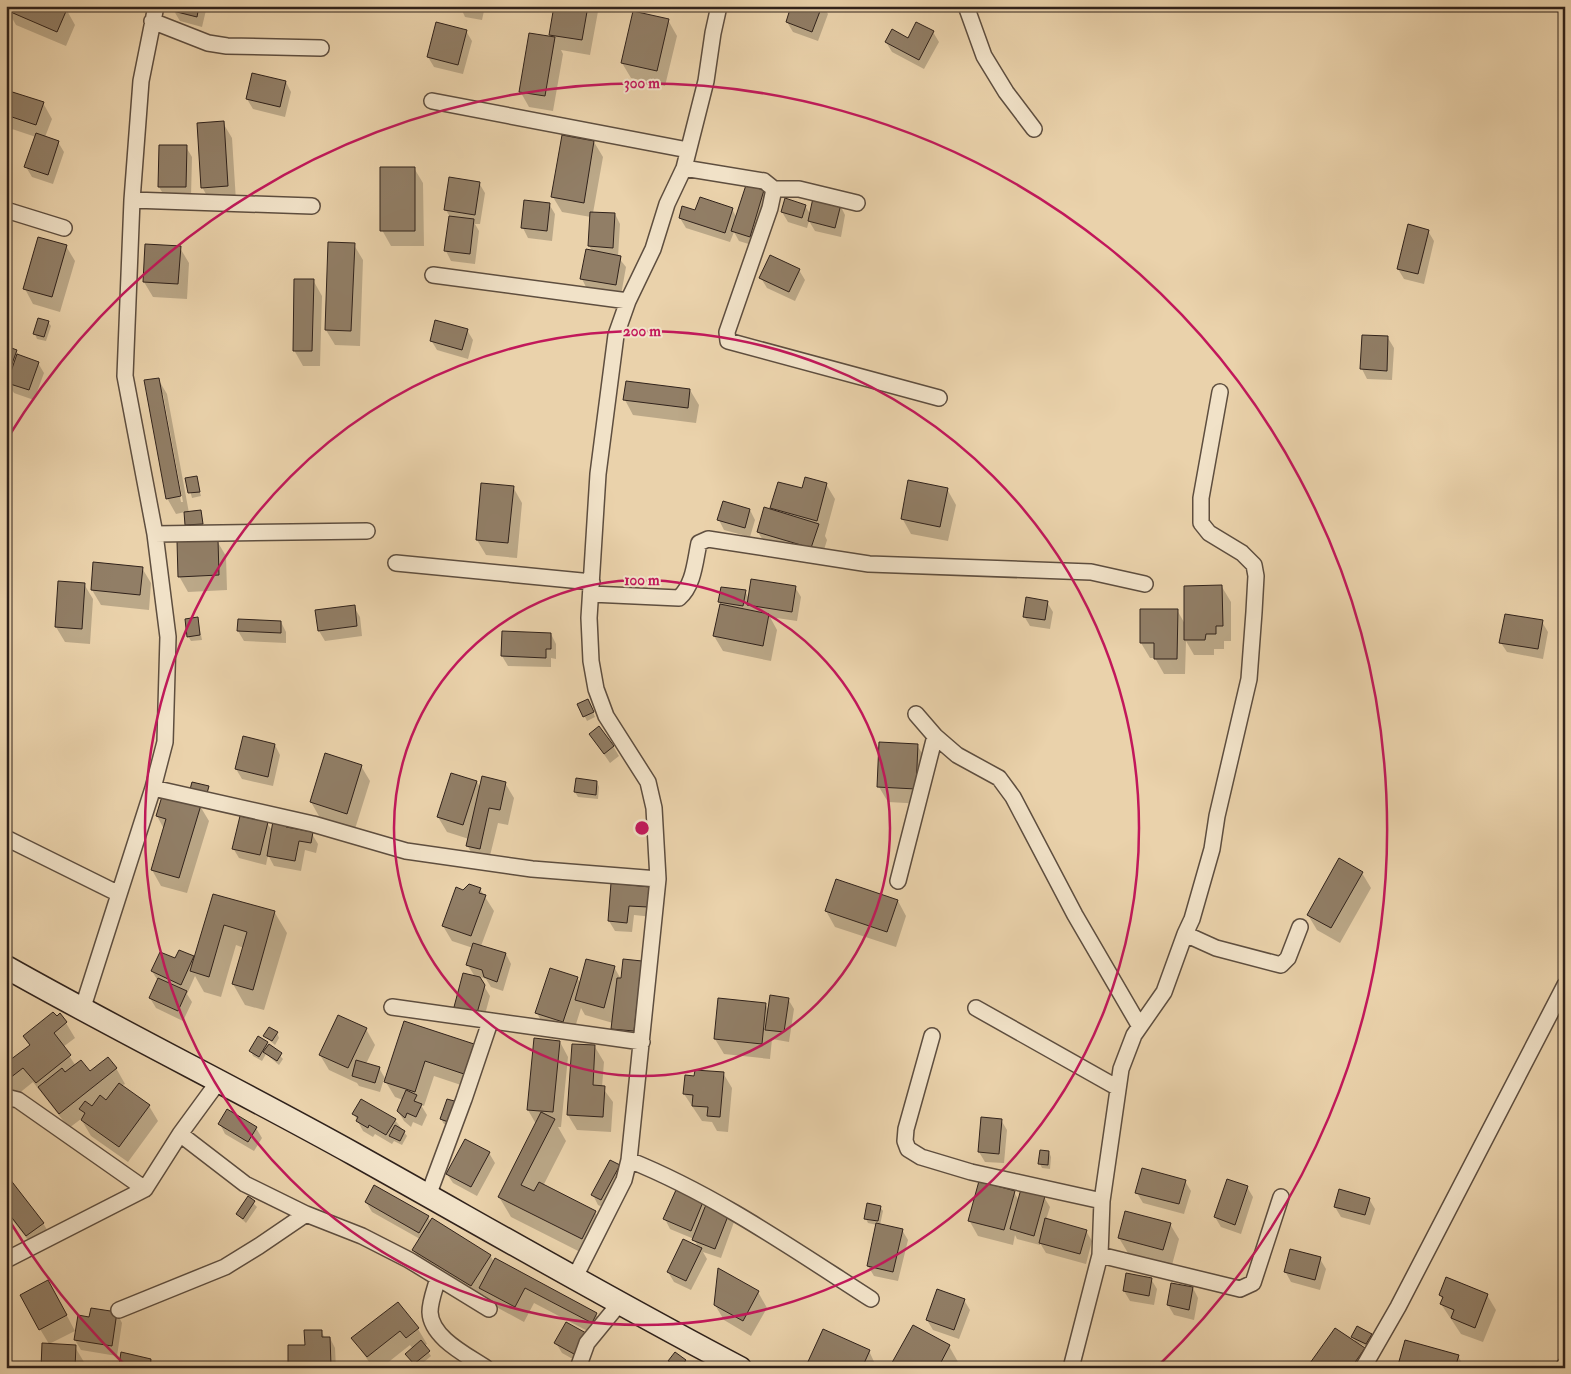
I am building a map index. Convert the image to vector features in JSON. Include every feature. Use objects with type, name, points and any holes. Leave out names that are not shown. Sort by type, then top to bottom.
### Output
[{"type":"street","points":[[575,1277],[624,1180],[629,1160],[658,879],[654,808],[648,782],[606,716],[596,689],[591,652],[592,588],[603,432],[616,335],[628,301],[653,249],[667,204],[684,168],[706,81],[719,6]]},
{"type":"street","points":[[966,6],[984,56],[1006,92],[1034,129]]},
{"type":"street","points":[[82,1010],[153,788],[165,742],[168,637],[155,534],[125,376],[132,200],[141,81],[154,14],[208,43],[227,46],[321,48]]},
{"type":"street","points":[[432,101],[688,150]]},
{"type":"street","points":[[684,168],[764,181],[774,189],[799,189],[857,203]]},
{"type":"street","points":[[774,189],[767,216],[727,332],[728,341],[938,398]]},
{"type":"street","points":[[132,200],[312,206]]},
{"type":"street","points":[[6,210],[64,228]]},
{"type":"street","points":[[433,275],[628,301]]},
{"type":"street","points":[[1071,1368],[1100,1255],[1102,1201],[1118,1088],[1126,1054],[1139,1025],[1164,992],[1192,919],[1212,849],[1217,816],[1249,679],[1256,576],[1254,564],[1242,553],[1209,533],[1201,523],[1201,498],[1220,392]]},
{"type":"street","points":[[155,534],[367,531]]},
{"type":"street","points":[[396,563],[679,598],[685,593],[690,582],[699,543],[708,539],[869,564],[1091,572],[1145,584]]},
{"type":"street","points":[[916,714],[935,736],[957,755],[999,778],[1013,797],[1075,915],[1139,1025]]},
{"type":"street","points":[[898,881],[935,736]]},
{"type":"street","points":[[153,788],[313,824],[406,851],[532,869],[658,879]]},
{"type":"street","points":[[6,838],[119,894]]},
{"type":"street","points":[[1185,934],[1216,948],[1280,965],[1288,958],[1300,928]]},
{"type":"street","points":[[6,967],[82,1010],[428,1196],[575,1277],[618,1304],[740,1368]]},
{"type":"street","points":[[1363,1368],[1398,1307],[1565,985]]},
{"type":"street","points":[[392,1007],[642,1042]]},
{"type":"street","points":[[976,1008],[1118,1088]]},
{"type":"street","points":[[428,1196],[490,1022]]},
{"type":"street","points":[[932,1036],[906,1128],[905,1141],[908,1149],[921,1157],[971,1172],[1102,1201]]},
{"type":"street","points":[[6,1260],[145,1189],[180,1134],[218,1082]]},
{"type":"street","points":[[6,1097],[18,1100],[145,1189]]},
{"type":"street","points":[[180,1134],[245,1184],[306,1214],[362,1236],[438,1278],[490,1310]]},
{"type":"street","points":[[629,1160],[671,1177],[748,1220],[871,1299]]},
{"type":"street","points":[[1100,1255],[1240,1289],[1254,1283],[1281,1197]]},
{"type":"street","points":[[119,1310],[225,1267],[306,1214]]},
{"type":"street","points":[[438,1278],[430,1313],[435,1329],[452,1345],[486,1368]]},
{"type":"street","points":[[578,1368],[587,1343],[618,1304]]},
{"type":"building","points":[[7,6],[62,6],[67,9],[57,32],[6,10]]},
{"type":"building","points":[[174,6],[199,6],[197,17],[173,11]]},
{"type":"building","points":[[458,6],[478,6],[477,11]]},
{"type":"building","points":[[554,6],[588,6],[582,40],[549,35]]},
{"type":"building","points":[[791,6],[822,6],[812,32],[786,22]]},
{"type":"building","points":[[633,11],[669,19],[657,71],[621,63]]},
{"type":"building","points":[[436,22],[467,30],[458,65],[427,57]]},
{"type":"building","points":[[916,22],[934,31],[919,60],[885,42],[892,29],[908,38]]},
{"type":"building","points":[[529,33],[555,37],[545,96],[519,92]]},
{"type":"building","points":[[252,73],[286,81],[280,107],[246,99]]},
{"type":"building","points":[[6,90],[44,102],[36,125],[6,115]]},
{"type":"building","points":[[224,121],[228,186],[201,188],[197,123]]},
{"type":"building","points":[[36,133],[59,141],[48,175],[24,167]]},
{"type":"building","points":[[562,135],[594,141],[584,203],[551,197]]},
{"type":"building","points":[[159,145],[187,145],[186,187],[158,187]]},
{"type":"building","points":[[380,167],[415,167],[415,231],[380,231]]},
{"type":"building","points":[[449,177],[480,182],[475,215],[444,210]]},
{"type":"building","points":[[746,185],[764,190],[750,237],[731,231]]},
{"type":"building","points":[[700,197],[733,208],[725,233],[679,218],[682,206],[695,210]]},
{"type":"building","points":[[785,198],[806,205],[802,218],[781,212]]},
{"type":"building","points":[[813,198],[841,204],[835,228],[808,221]]},
{"type":"building","points":[[524,200],[550,203],[547,231],[521,228]]},
{"type":"building","points":[[590,212],[615,213],[613,248],[588,246]]},
{"type":"building","points":[[449,216],[474,219],[470,254],[444,251]]},
{"type":"building","points":[[1408,224],[1429,230],[1418,274],[1397,269]]},
{"type":"building","points":[[38,237],[67,245],[52,297],[23,289]]},
{"type":"building","points":[[328,242],[355,243],[351,331],[325,330]]},
{"type":"building","points":[[145,244],[181,246],[178,284],[143,282]]},
{"type":"building","points":[[586,249],[621,256],[616,285],[580,279]]},
{"type":"building","points":[[770,255],[800,269],[789,292],[759,278]]},
{"type":"building","points":[[294,279],[314,279],[312,351],[293,351]]},
{"type":"building","points":[[38,318],[49,321],[44,337],[33,334]]},
{"type":"building","points":[[435,320],[468,329],[462,350],[430,341]]},
{"type":"building","points":[[1362,335],[1388,336],[1387,371],[1360,369]]},
{"type":"building","points":[[6,346],[17,350],[8,375],[6,375]]},
{"type":"building","points":[[17,354],[39,362],[29,390],[7,383]]},
{"type":"building","points":[[159,378],[181,496],[166,499],[144,380]]},
{"type":"building","points":[[626,381],[690,389],[688,408],[623,400]]},
{"type":"building","points":[[197,476],[200,492],[188,493],[185,478]]},
{"type":"building","points":[[805,477],[827,483],[817,521],[770,508],[778,482],[802,488]]},
{"type":"building","points":[[908,480],[948,488],[940,527],[901,519]]},
{"type":"building","points":[[481,483],[514,486],[508,543],[476,540]]},
{"type":"building","points":[[723,501],[750,509],[745,528],[717,520]]},
{"type":"building","points":[[764,507],[819,524],[811,548],[757,532]]},
{"type":"building","points":[[201,510],[203,524],[185,525],[184,512]]},
{"type":"building","points":[[218,540],[219,575],[178,577],[177,541]]},
{"type":"building","points":[[93,562],[143,567],[140,595],[91,590]]},
{"type":"building","points":[[751,579],[796,586],[792,612],[747,605]]},
{"type":"building","points":[[58,581],[85,583],[82,629],[55,627]]},
{"type":"building","points":[[1222,585],[1223,626],[1216,626],[1216,634],[1206,634],[1205,640],[1184,640],[1184,586]]},
{"type":"building","points":[[721,587],[746,590],[743,606],[718,602]]},
{"type":"building","points":[[1026,597],[1048,601],[1045,620],[1023,617]]},
{"type":"building","points":[[720,604],[769,614],[763,646],[713,636]]},
{"type":"building","points":[[355,605],[357,626],[318,631],[315,610]]},
{"type":"building","points":[[1140,609],[1178,609],[1177,659],[1154,659],[1154,643],[1140,643]]},
{"type":"building","points":[[1505,614],[1543,620],[1538,649],[1499,643]]},
{"type":"building","points":[[198,617],[200,635],[187,637],[185,619]]},
{"type":"building","points":[[238,619],[281,621],[281,633],[237,631]]},
{"type":"building","points":[[502,631],[551,633],[551,649],[546,649],[546,658],[501,656]]},
{"type":"building","points":[[588,699],[594,712],[583,717],[577,704]]},
{"type":"building","points":[[599,726],[614,746],[604,754],[589,734]]},
{"type":"building","points":[[243,736],[275,744],[268,777],[235,769]]},
{"type":"building","points":[[879,742],[918,744],[916,789],[877,787]]},
{"type":"building","points":[[325,753],[362,765],[347,814],[310,802]]},
{"type":"building","points":[[451,773],[477,781],[463,825],[437,817]]},
{"type":"building","points":[[482,776],[506,782],[500,810],[489,808],[480,849],[466,846]]},
{"type":"building","points":[[576,778],[597,781],[596,795],[574,792]]},
{"type":"building","points":[[192,782],[209,786],[206,797],[189,793]]},
{"type":"building","points":[[163,793],[201,805],[179,878],[151,870],[166,819],[156,816]]},
{"type":"building","points":[[240,816],[268,822],[260,855],[232,849]]},
{"type":"building","points":[[273,821],[287,824],[286,827],[313,832],[311,843],[299,841],[295,861],[267,856]]},
{"type":"building","points":[[1339,858],[1363,872],[1331,928],[1307,915]]},
{"type":"building","points":[[836,879],[898,900],[887,932],[825,911]]},
{"type":"building","points":[[611,883],[650,887],[648,907],[629,906],[627,923],[608,921]]},
{"type":"building","points":[[469,884],[481,888],[479,893],[486,895],[471,936],[442,926],[456,887],[463,890]]},
{"type":"building","points":[[213,894],[275,911],[253,990],[232,984],[247,932],[224,925],[209,977],[190,971]]},
{"type":"building","points":[[473,943],[506,953],[497,982],[484,977],[482,970],[466,965]]},
{"type":"building","points":[[179,950],[194,956],[181,985],[151,971],[160,952],[175,958]]},
{"type":"building","points":[[586,959],[615,966],[604,1008],[575,1000]]},
{"type":"building","points":[[623,959],[642,961],[634,1031],[611,1029],[617,978],[621,978]]},
{"type":"building","points":[[550,968],[578,977],[563,1022],[535,1013]]},
{"type":"building","points":[[463,973],[480,977],[485,985],[477,1013],[454,1007]]},
{"type":"building","points":[[158,978],[187,991],[178,1011],[149,998]]},
{"type":"building","points":[[770,995],[789,998],[784,1032],[765,1030]]},
{"type":"building","points":[[718,998],[766,1003],[762,1044],[714,1039]]},
{"type":"building","points":[[53,1012],[57,1016],[60,1013],[67,1022],[54,1033],[71,1055],[36,1083],[23,1068],[6,1081],[6,1063],[30,1045],[23,1036]]},
{"type":"building","points":[[338,1015],[367,1028],[348,1068],[319,1055]]},
{"type":"building","points":[[404,1021],[474,1044],[464,1074],[425,1061],[415,1092],[384,1082]]},
{"type":"building","points":[[269,1027],[278,1032],[272,1041],[263,1036]]},
{"type":"building","points":[[258,1036],[268,1042],[259,1057],[249,1051]]},
{"type":"building","points":[[534,1038],[560,1041],[553,1112],[527,1110]]},
{"type":"building","points":[[269,1044],[282,1053],[277,1061],[263,1052]]},
{"type":"building","points":[[572,1044],[595,1045],[593,1085],[605,1086],[603,1117],[567,1115]]},
{"type":"building","points":[[108,1057],[117,1068],[59,1114],[38,1087],[62,1068],[65,1072],[81,1060],[90,1071]]},
{"type":"building","points":[[356,1060],[380,1067],[375,1083],[352,1076]]},
{"type":"building","points":[[695,1070],[724,1072],[720,1117],[707,1116],[708,1107],[692,1106],[693,1095],[683,1094],[685,1075],[694,1076]]},
{"type":"building","points":[[119,1083],[150,1105],[119,1147],[81,1120],[85,1113],[79,1109],[85,1101],[92,1106],[100,1095],[106,1100]]},
{"type":"building","points":[[406,1090],[417,1095],[414,1101],[422,1104],[416,1117],[407,1113],[405,1118],[397,1111]]},
{"type":"building","points":[[361,1099],[396,1119],[386,1135],[369,1125],[368,1128],[356,1121],[358,1117],[352,1114]]},
{"type":"building","points":[[447,1099],[458,1102],[451,1123],[440,1119]]},
{"type":"building","points":[[227,1109],[257,1127],[248,1142],[218,1124]]},
{"type":"building","points":[[541,1112],[555,1119],[521,1185],[534,1191],[539,1182],[596,1211],[582,1239],[498,1197]]},
{"type":"building","points":[[981,1117],[1002,1119],[999,1154],[978,1152]]},
{"type":"building","points":[[395,1125],[405,1131],[400,1141],[389,1136]]},
{"type":"building","points":[[465,1139],[490,1152],[471,1187],[446,1174]]},
{"type":"building","points":[[1040,1150],[1049,1151],[1048,1165],[1038,1164]]},
{"type":"building","points":[[610,1160],[620,1165],[601,1200],[591,1195]]},
{"type":"building","points":[[1142,1168],[1186,1180],[1179,1204],[1135,1193]]},
{"type":"building","points":[[6,1174],[44,1223],[26,1236],[6,1210]]},
{"type":"building","points":[[1227,1179],[1248,1186],[1235,1225],[1214,1217]]},
{"type":"building","points":[[979,1181],[1015,1191],[1004,1230],[968,1221]]},
{"type":"building","points":[[374,1185],[429,1216],[419,1233],[365,1202]]},
{"type":"building","points":[[1021,1189],[1045,1196],[1034,1236],[1010,1229]]},
{"type":"building","points":[[1339,1189],[1370,1198],[1365,1215],[1334,1207]]},
{"type":"building","points":[[676,1190],[703,1202],[691,1231],[663,1219]]},
{"type":"building","points":[[248,1196],[255,1201],[243,1219],[236,1214]]},
{"type":"building","points":[[707,1202],[730,1211],[715,1249],[692,1240]]},
{"type":"building","points":[[867,1203],[881,1206],[878,1221],[864,1219]]},
{"type":"building","points":[[1125,1211],[1171,1223],[1163,1250],[1118,1238]]},
{"type":"building","points":[[432,1218],[491,1255],[471,1286],[412,1250]]},
{"type":"building","points":[[1045,1218],[1087,1230],[1080,1254],[1039,1243]]},
{"type":"building","points":[[876,1223],[903,1229],[893,1272],[867,1266]]},
{"type":"building","points":[[683,1239],[702,1248],[686,1281],[667,1272]]},
{"type":"building","points":[[1290,1249],[1321,1257],[1315,1280],[1284,1272]]},
{"type":"building","points":[[495,1258],[597,1313],[592,1323],[525,1288],[515,1307],[479,1288]]},
{"type":"building","points":[[718,1268],[759,1291],[743,1321],[714,1305]]},
{"type":"building","points":[[1126,1273],[1152,1278],[1149,1296],[1123,1291]]},
{"type":"building","points":[[1446,1277],[1488,1294],[1475,1328],[1451,1318],[1454,1310],[1440,1304],[1443,1297],[1439,1295]]},
{"type":"building","points":[[48,1280],[67,1315],[39,1330],[20,1295]]},
{"type":"building","points":[[1171,1283],[1193,1287],[1189,1310],[1167,1305]]},
{"type":"building","points":[[937,1289],[965,1299],[954,1330],[926,1320]]},
{"type":"building","points":[[398,1302],[419,1328],[406,1338],[400,1331],[367,1357],[351,1338]]},
{"type":"building","points":[[91,1308],[117,1312],[112,1346],[74,1340],[78,1315],[89,1317]]},
{"type":"building","points":[[566,1322],[586,1333],[574,1354],[554,1343]]},
{"type":"building","points":[[913,1325],[950,1345],[938,1368],[889,1368]]},
{"type":"building","points":[[1357,1326],[1372,1334],[1366,1344],[1351,1337]]},
{"type":"building","points":[[1335,1328],[1365,1348],[1351,1368],[1336,1368],[1331,1364],[1328,1368],[1316,1368],[1310,1363]]},
{"type":"building","points":[[823,1329],[870,1350],[862,1368],[810,1368],[806,1366]]},
{"type":"building","points":[[304,1330],[322,1330],[322,1337],[330,1337],[331,1365],[288,1365],[288,1345],[305,1345]]},
{"type":"building","points":[[421,1340],[430,1351],[414,1364],[405,1354]]},
{"type":"building","points":[[1405,1340],[1459,1355],[1455,1368],[1440,1368],[1437,1365],[1436,1368],[1406,1368],[1398,1365]]},
{"type":"building","points":[[42,1343],[76,1345],[75,1368],[41,1368]]},
{"type":"building","points":[[121,1352],[151,1359],[150,1368],[125,1368],[126,1365],[119,1365]]},
{"type":"building","points":[[675,1352],[686,1360],[680,1368],[668,1361]]},
{"type":"building","points":[[463,1361],[469,1368],[455,1368]]},
{"type":"building","points":[[454,1363],[455,1368],[447,1368]]}]
